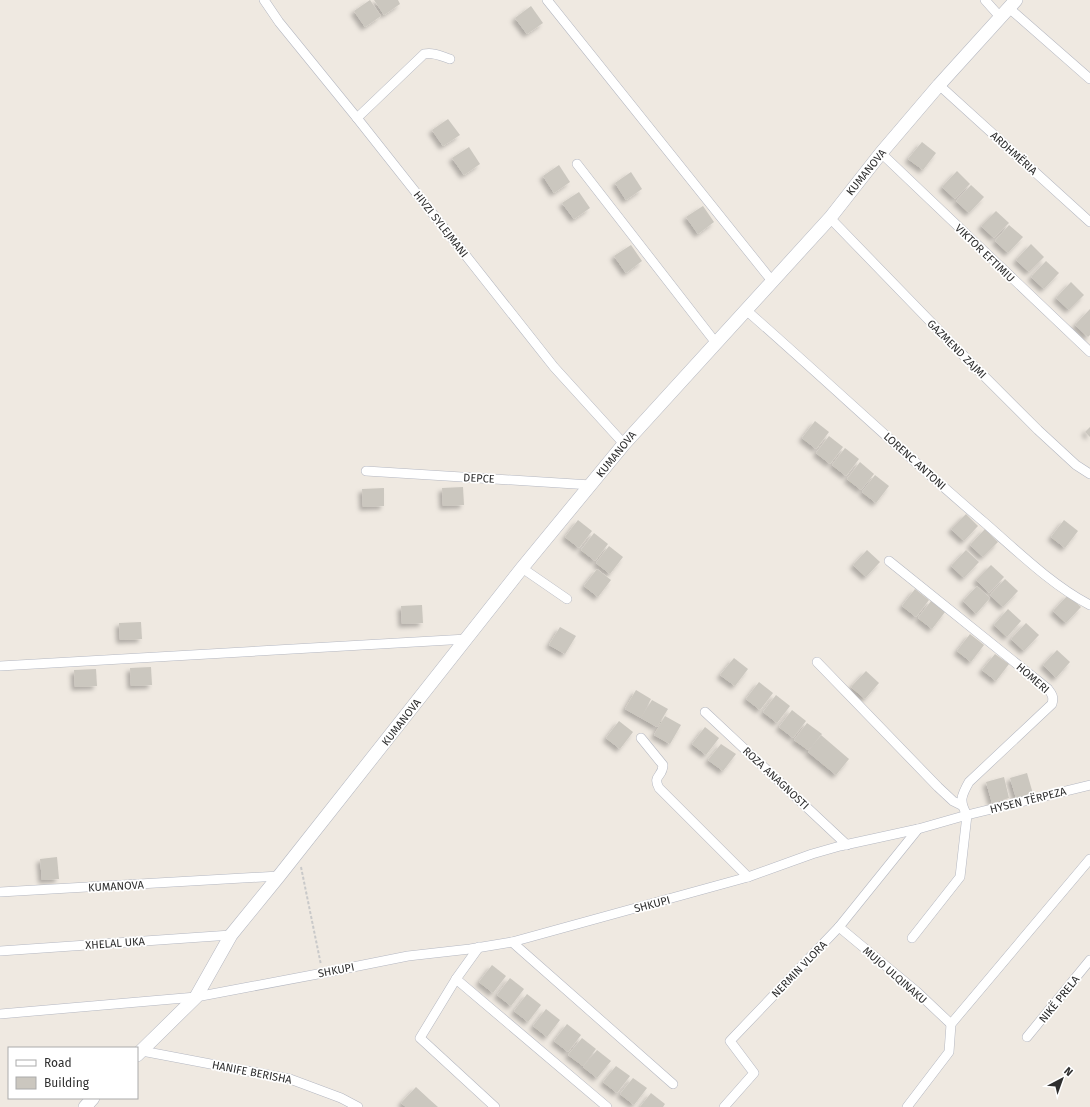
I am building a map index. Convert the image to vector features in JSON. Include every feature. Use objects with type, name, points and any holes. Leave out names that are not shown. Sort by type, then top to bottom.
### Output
[{"type":"main road","name":"KUMANOVA","points":[[139,1053],[196,996],[231,935],[522,568],[624,444],[830,218],[881,153],[939,85],[1009,9]]},
{"type":"street","name":"HIVZI SYLEJMANI","points":[[264,0],[279,22],[554,367],[624,444]]},
{"type":"street","points":[[547,0],[772,282]]},
{"type":"street","points":[[985,0],[1009,9],[1090,78]]},
{"type":"street","points":[[357,118],[424,54],[438,54],[450,59]]},
{"type":"street","name":"ARDHMËRIA","points":[[939,85],[1090,222]]},
{"type":"street","name":"VIKTOR EFTIMIU","points":[[881,153],[1090,352]]},
{"type":"street","points":[[577,164],[716,343]]},
{"type":"street","name":"GAZMEND ZAJMI","points":[[830,218],[1038,430],[1076,466],[1090,474]]},
{"type":"street","name":"LORENC ANTONI","points":[[746,310],[970,510],[1045,574],[1075,597],[1090,605]]},
{"type":"street","name":"DEPCE","points":[[366,471],[591,485]]},
{"type":"street","name":"HOMERI","points":[[889,560],[1048,689],[1052,694],[1052,704],[969,782],[962,793],[961,805]]},
{"type":"street","points":[[522,568],[566,599]]},
{"type":"street","points":[[0,666],[467,639]]},
{"type":"street","points":[[817,662],[953,801],[961,805],[967,815],[960,877],[912,938]]},
{"type":"street","name":"ROZA ANAGNOSTI","points":[[705,712],[847,845]]},
{"type":"street","points":[[641,738],[663,765],[663,770],[657,778],[656,783],[659,788],[748,877]]},
{"type":"street","name":"HYSEN TËRPEZA","points":[[967,815],[1090,785]]},
{"type":"street","name":"SHKUPI","points":[[0,1014],[196,996],[408,956],[479,948],[512,942],[748,877],[812,854],[918,829],[967,815]]},
{"type":"street","name":"NERMIN VLORA","points":[[724,1107],[754,1073],[730,1041],[839,927],[918,829]]},
{"type":"street","points":[[907,1107],[949,1052],[951,1024],[1090,859]]},
{"type":"street","name":"KUMANOVA","points":[[0,892],[279,876]]},
{"type":"street","name":"MUJO ULQINAKU","points":[[839,927],[916,991],[951,1024]]},
{"type":"street","name":"XHELAL UKA","points":[[0,950],[231,935]]},
{"type":"street","points":[[512,942],[673,1084]]},
{"type":"street","points":[[479,948],[456,979],[420,1038],[495,1107]]},
{"type":"street","name":"NIKË PRELA","points":[[1027,1037],[1090,960]]},
{"type":"street","points":[[456,979],[608,1107]]},
{"type":"street","name":"HANIFE BERISHA","points":[[139,1053],[290,1079],[341,1098],[358,1107]]},
{"type":"path","points":[[298,852],[323,973]]},
{"type":"building","points":[[370,0],[381,16],[365,27],[354,11]]},
{"type":"building","points":[[374,0],[398,0],[400,4],[384,15]]},
{"type":"building","points":[[531,6],[543,23],[527,34],[515,18]]},
{"type":"building","points":[[448,119],[460,135],[443,146],[432,130]]},
{"type":"building","points":[[922,142],[936,153],[923,170],[908,159]]},
{"type":"building","points":[[469,147],[480,164],[464,175],[452,158]]},
{"type":"building","points":[[559,165],[570,182],[554,193],[543,176]]},
{"type":"building","points":[[957,171],[970,184],[955,199],[942,187]]},
{"type":"building","points":[[631,172],[642,189],[626,200],[615,183]]},
{"type":"building","points":[[971,185],[984,197],[969,213],[956,201]]},
{"type":"building","points":[[579,192],[590,208],[574,219],[562,203]]},
{"type":"building","points":[[703,206],[714,222],[698,234],[686,217]]},
{"type":"building","points":[[996,211],[1009,223],[994,238],[981,226]]},
{"type":"building","points":[[1009,225],[1023,237],[1008,253],[995,241]]},
{"type":"building","points":[[1031,244],[1044,257],[1029,272],[1016,260]]},
{"type":"building","points":[[631,245],[642,261],[626,273],[614,256]]},
{"type":"building","points":[[1046,261],[1059,273],[1044,289],[1031,277]]},
{"type":"building","points":[[1071,282],[1084,295],[1069,310],[1056,298]]},
{"type":"building","points":[[1090,309],[1090,335],[1088,337],[1075,325]]},
{"type":"building","points":[[815,421],[829,432],[816,449],[802,438]]},
{"type":"building","points":[[1090,427],[1090,437],[1085,432]]},
{"type":"building","points":[[829,436],[843,447],[830,464],[816,453]]},
{"type":"building","points":[[845,448],[859,459],[846,476],[832,465]]},
{"type":"building","points":[[860,462],[874,474],[861,490],[847,479]]},
{"type":"building","points":[[875,475],[889,486],[876,503],[862,492]]},
{"type":"building","points":[[463,487],[464,505],[443,506],[442,488]]},
{"type":"building","points":[[384,488],[384,506],[363,507],[362,489]]},
{"type":"building","points":[[966,514],[978,526],[964,541],[951,529]]},
{"type":"building","points":[[578,520],[592,531],[579,548],[565,537]]},
{"type":"building","points":[[1064,520],[1078,531],[1065,548],[1051,537]]},
{"type":"building","points":[[985,529],[998,542],[983,557],[970,545]]},
{"type":"building","points":[[594,533],[608,544],[595,561],[581,550]]},
{"type":"building","points":[[609,546],[623,557],[610,574],[596,563]]},
{"type":"building","points":[[867,550],[880,562],[866,577],[853,565]]},
{"type":"building","points":[[966,550],[979,562],[964,578],[951,566]]},
{"type":"building","points":[[991,565],[1004,577],[989,593],[976,580]]},
{"type":"building","points":[[597,569],[611,580],[598,597],[584,586]]},
{"type":"building","points":[[1005,579],[1018,591],[1003,607],[990,595]]},
{"type":"building","points":[[977,586],[990,598],[976,614],[963,601]]},
{"type":"building","points":[[915,589],[929,600],[916,617],[902,606]]},
{"type":"building","points":[[1068,595],[1081,607],[1066,623],[1053,611]]},
{"type":"building","points":[[931,601],[945,612],[932,629],[918,618]]},
{"type":"building","points":[[422,605],[423,623],[402,624],[401,606]]},
{"type":"building","points":[[1008,609],[1021,621],[1007,637],[994,625]]},
{"type":"building","points":[[141,622],[142,639],[120,640],[119,623]]},
{"type":"building","points":[[1026,623],[1039,635],[1024,651],[1011,639]]},
{"type":"building","points":[[560,627],[576,636],[565,654],[549,645]]},
{"type":"building","points":[[970,634],[984,645],[971,662],[957,651]]},
{"type":"building","points":[[1057,650],[1070,662],[1056,678],[1043,665]]},
{"type":"building","points":[[995,654],[1009,664],[996,681],[982,670]]},
{"type":"building","points":[[734,658],[748,669],[735,686],[720,675]]},
{"type":"building","points":[[151,667],[152,685],[131,686],[130,668]]},
{"type":"building","points":[[96,669],[97,686],[75,687],[74,670]]},
{"type":"building","points":[[866,671],[879,683],[865,699],[851,687]]},
{"type":"building","points":[[759,682],[773,693],[760,710],[746,699]]},
{"type":"building","points":[[636,690],[651,699],[641,718],[625,709]]},
{"type":"building","points":[[776,695],[790,706],[777,723],[763,712]]},
{"type":"building","points":[[652,700],[668,709],[657,727],[641,718]]},
{"type":"building","points":[[792,710],[806,721],[793,738],[779,727]]},
{"type":"building","points":[[665,716],[681,725],[670,744],[654,735]]},
{"type":"building","points":[[619,721],[633,732],[620,749],[606,738]]},
{"type":"building","points":[[807,723],[822,734],[808,750],[794,740]]},
{"type":"building","points":[[705,727],[719,738],[706,755],[692,744]]},
{"type":"building","points":[[821,735],[849,759],[836,775],[808,752]]},
{"type":"building","points":[[721,744],[736,754],[723,771],[708,760]]},
{"type":"building","points":[[1027,773],[1033,794],[1016,798],[1010,778]]},
{"type":"building","points":[[1004,777],[1009,798],[992,803],[986,782]]},
{"type":"building","points":[[57,857],[59,879],[42,880],[40,859]]},
{"type":"building","points":[[492,965],[506,976],[493,993],[479,982]]},
{"type":"building","points":[[510,978],[524,989],[511,1006],[497,995]]},
{"type":"building","points":[[527,994],[541,1005],[528,1022],[514,1011]]},
{"type":"building","points":[[546,1009],[560,1020],[547,1037],[533,1026]]},
{"type":"building","points":[[567,1024],[581,1035],[568,1052],[554,1041]]},
{"type":"building","points":[[582,1038],[596,1049],[583,1066],[568,1055]]},
{"type":"building","points":[[597,1050],[611,1061],[597,1078],[583,1067]]},
{"type":"building","points":[[616,1066],[630,1076],[617,1093],[603,1082]]},
{"type":"building","points":[[633,1078],[647,1088],[634,1105],[620,1094]]},
{"type":"building","points":[[416,1087],[438,1107],[406,1107],[401,1103]]},
{"type":"building","points":[[651,1093],[665,1104],[663,1107],[640,1107]]}]
